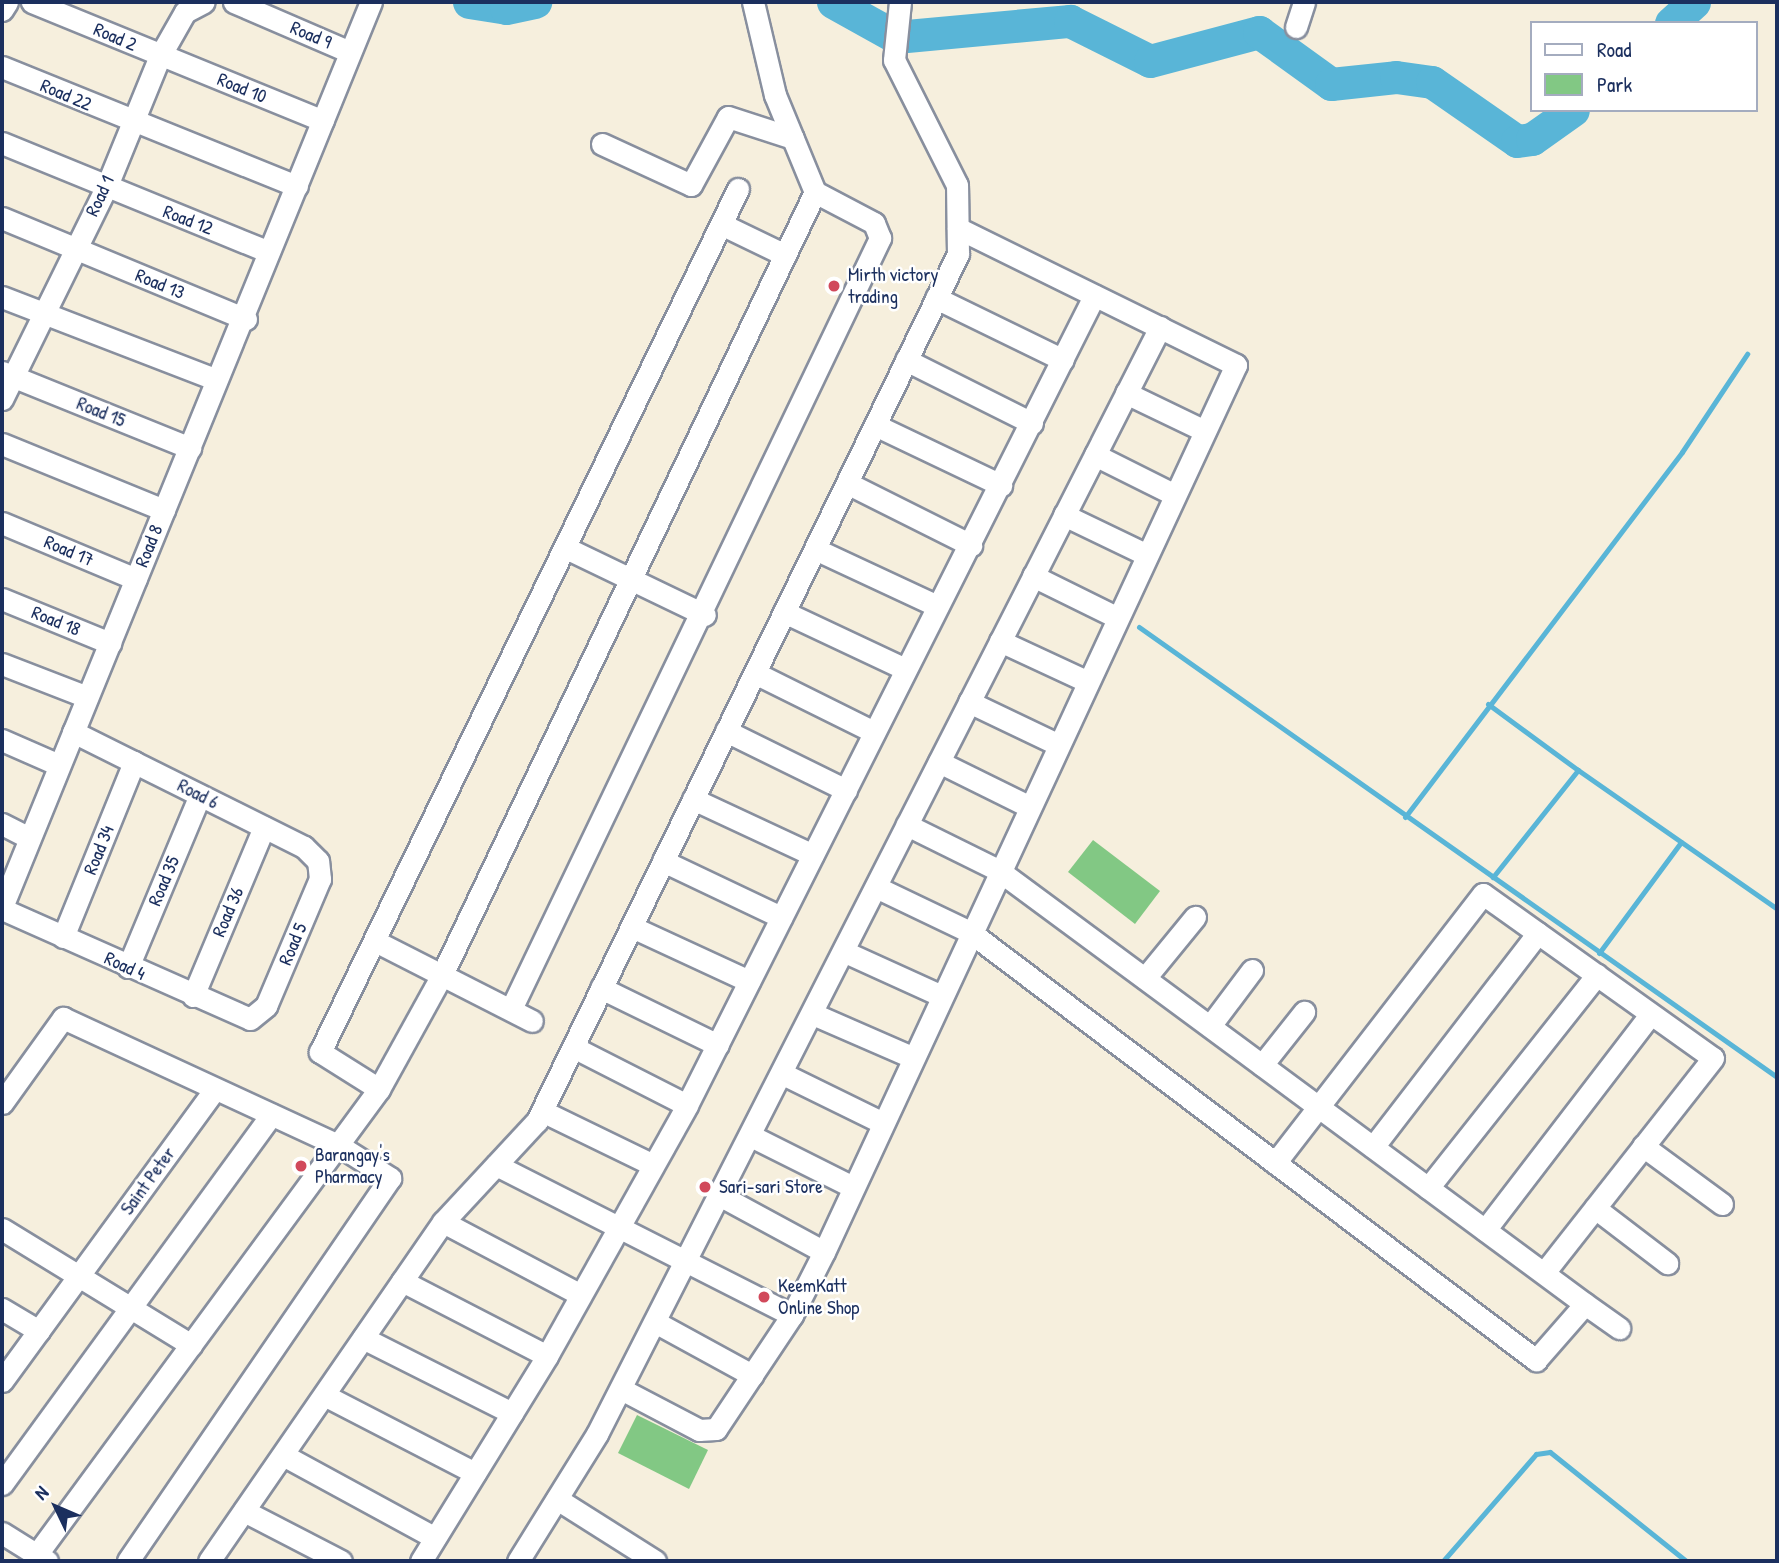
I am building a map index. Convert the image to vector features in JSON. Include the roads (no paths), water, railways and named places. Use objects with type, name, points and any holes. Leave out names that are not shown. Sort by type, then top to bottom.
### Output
[{"type":"street","points":[[2,10],[6,2]]},
{"type":"street","name":"Road 2","points":[[32,2],[160,56]]},
{"type":"street","name":"Road 1","points":[[2,399],[7,374],[45,315],[74,248],[106,188],[160,56],[185,12],[204,2]]},
{"type":"street","name":"Road 9","points":[[234,2],[348,51]]},
{"type":"street","name":"Road 8","points":[[2,908],[217,380],[246,319],[269,252],[323,121],[348,51],[371,2]]},
{"type":"street","points":[[511,1009],[705,615],[880,238],[874,223],[814,192],[793,138],[753,2]]},
{"type":"street","points":[[1296,27],[1304,2]]},
{"type":"street","points":[[209,1561],[443,1222],[542,1111],[958,254],[957,185],[894,61],[899,7]]},
{"type":"street","name":"Road 10","points":[[160,56],[323,121]]},
{"type":"street","name":"Road 22","points":[[2,67],[131,122]]},
{"type":"street","points":[[602,144],[687,185],[728,117],[793,138]]},
{"type":"street","points":[[131,122],[297,186]]},
{"type":"street","name":"Road 12","points":[[2,143],[106,188],[269,252]]},
{"type":"street","points":[[379,1089],[320,1052],[723,225],[738,189]]},
{"type":"street","points":[[2,1533],[42,1558],[191,1345],[379,1089],[442,975],[814,192]]},
{"type":"street","name":"Road 13","points":[[2,218],[246,319]]},
{"type":"street","points":[[723,225],[785,255]]},
{"type":"street","points":[[621,1389],[699,1430],[716,1429],[792,1315],[824,1252],[851,1186],[1173,494],[1236,365],[958,228]]},
{"type":"street","points":[[421,1561],[547,1356],[617,1225],[687,1105],[1094,296]]},
{"type":"street","points":[[2,297],[217,380]]},
{"type":"street","points":[[936,298],[1063,360]]},
{"type":"street","points":[[518,1561],[621,1389],[878,888],[907,825],[1160,327]]},
{"type":"street","points":[[906,360],[1032,423]]},
{"type":"street","name":"Road 15","points":[[7,374],[190,448]]},
{"type":"street","points":[[1126,393],[1203,430]]},
{"type":"street","points":[[875,425],[1001,485]]},
{"type":"street","points":[[2,444],[164,510]]},
{"type":"street","points":[[1094,455],[1173,494]]},
{"type":"street","points":[[847,483],[971,545]]},
{"type":"street","points":[[1064,515],[1145,554]]},
{"type":"street","name":"Road 17","points":[[2,523],[136,579]]},
{"type":"street","points":[[566,548],[705,615]]},
{"type":"street","points":[[815,549],[937,606]]},
{"type":"street","points":[[1033,576],[1116,617]]},
{"type":"street","name":"Road 18","points":[[2,599],[110,643]]},
{"type":"street","points":[[784,612],[905,669]]},
{"type":"street","points":[[1000,641],[1086,681]]},
{"type":"street","points":[[2,664],[87,697]]},
{"type":"street","points":[[755,673],[874,732]]},
{"type":"street","points":[[969,702],[1057,744]]},
{"type":"street","name":"Road 6","points":[[73,732],[264,827],[318,861]]},
{"type":"street","points":[[726,732],[846,790]]},
{"type":"street","points":[[2,740],[60,765]]},
{"type":"street","name":"Road 34","points":[[63,937],[134,762]]},
{"type":"street","points":[[939,762],[1028,806]]},
{"type":"street","name":"Road 35","points":[[128,967],[200,795]]},
{"type":"street","points":[[694,799],[813,855]]},
{"type":"street","points":[[2,824],[30,838]]},
{"type":"street","points":[[907,825],[998,870],[1619,1328]]},
{"type":"street","name":"Road 36","points":[[193,996],[264,827]]},
{"type":"street","name":"Road 5","points":[[250,1019],[272,993],[320,879],[318,861]]},
{"type":"street","points":[[663,861],[781,917]]},
{"type":"street","points":[[878,888],[970,932],[1536,1360],[1585,1304]]},
{"type":"street","points":[[1275,1163],[1483,894],[1713,1058],[1544,1273]]},
{"type":"street","name":"Road 4","points":[[2,908],[128,967],[250,1019]]},
{"type":"street","points":[[1145,978],[1195,917]]},
{"type":"street","points":[[632,928],[749,981]]},
{"type":"street","points":[[1373,1147],[1538,933]]},
{"type":"street","points":[[375,941],[533,1021]]},
{"type":"street","points":[[845,952],[940,995]]},
{"type":"street","points":[[1210,1026],[1252,971]]},
{"type":"street","points":[[1428,1188],[1597,975]]},
{"type":"street","points":[[601,988],[718,1045]]},
{"type":"street","points":[[1262,1065],[1304,1012]]},
{"type":"street","points":[[813,1014],[912,1057]]},
{"type":"street","points":[[1485,1230],[1651,1014]]},
{"type":"street","points":[[2,1103],[63,1018],[338,1145],[385,1173],[391,1185],[128,1561]]},
{"type":"street","points":[[573,1047],[687,1105]]},
{"type":"street","points":[[783,1074],[881,1122]]},
{"type":"street","name":"Saint Peter","points":[[2,1381],[215,1089]]},
{"type":"street","points":[[542,1111],[653,1166]]},
{"type":"street","points":[[2,1484],[271,1115]]},
{"type":"street","points":[[751,1136],[851,1186]]},
{"type":"street","points":[[1643,1146],[1722,1205]]},
{"type":"street","points":[[496,1165],[617,1225],[684,1263],[792,1315]]},
{"type":"street","points":[[721,1196],[824,1252]]},
{"type":"street","points":[[1595,1208],[1667,1263]]},
{"type":"street","points":[[443,1222],[579,1294]]},
{"type":"street","points":[[2,1229],[82,1273],[191,1345]]},
{"type":"street","points":[[402,1281],[547,1356]]},
{"type":"street","points":[[2,1309],[39,1331]]},
{"type":"street","points":[[655,1322],[752,1375]]},
{"type":"street","points":[[363,1338],[512,1413]]},
{"type":"street","points":[[324,1395],[475,1473]]},
{"type":"street","points":[[283,1455],[435,1538]]},
{"type":"street","points":[[557,1499],[620,1552],[655,1561]]},
{"type":"street","points":[[244,1511],[341,1561]]},
{"type":"waterway","points":[[469,2],[506,8],[535,2]]},
{"type":"waterway","points":[[833,2],[896,37],[1070,21],[1150,61],[1259,32],[1331,84],[1396,77],[1432,82],[1517,141],[1532,139],[1570,112]]},
{"type":"waterway","points":[[1673,21],[1694,2]]},
{"type":"waterway","points":[[1405,817],[1682,452],[1747,354]]},
{"type":"waterway","points":[[1139,627],[1777,1077]]},
{"type":"waterway","points":[[1488,704],[1578,770],[1493,877]]},
{"type":"waterway","points":[[1578,770],[1777,909]]},
{"type":"waterway","points":[[1599,953],[1681,842]]},
{"type":"waterway","points":[[1443,1561],[1536,1454],[1550,1452],[1686,1561]]},
{"type":"place","name":"Mirth victory trading","points":[[834,286]]},
{"type":"place","name":"Barangay's Pharmacy","points":[[301,1166]]},
{"type":"place","name":"Sari-sari Store","points":[[705,1187]]},
{"type":"place","name":"KeemKatt Online Shop","points":[[764,1297]]}]
